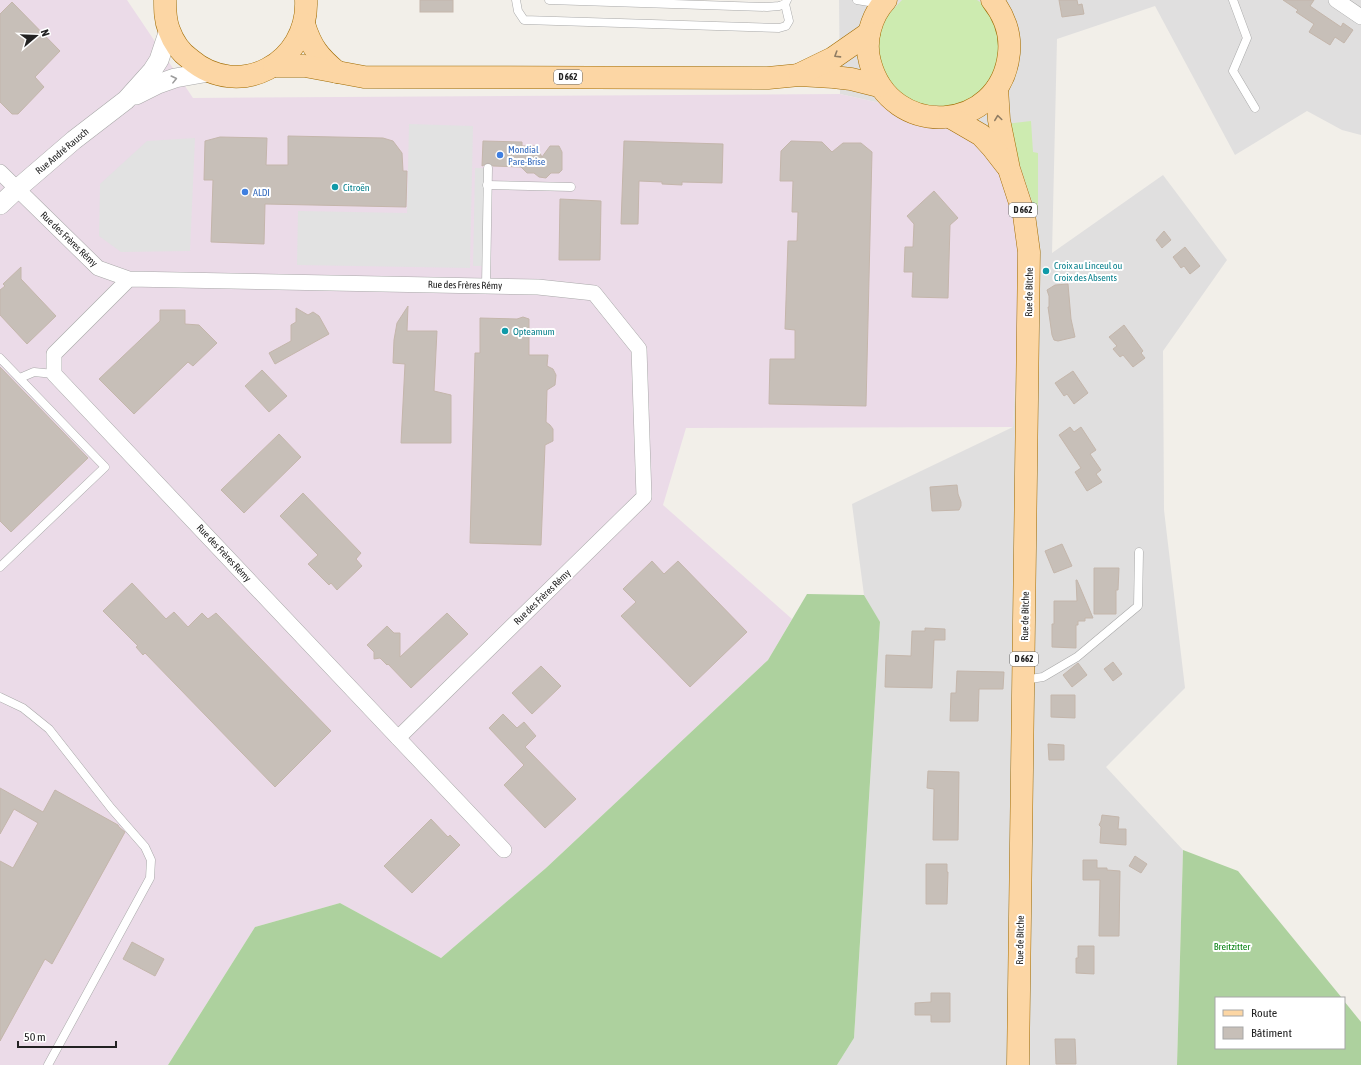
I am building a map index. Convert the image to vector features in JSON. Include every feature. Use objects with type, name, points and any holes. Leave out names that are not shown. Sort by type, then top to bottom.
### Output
[{"type":"main road","points":[[165,0],[165,15],[169,30],[175,43],[196,65],[209,72],[222,76],[242,76],[262,72],[274,66],[284,58],[293,48],[300,36],[304,24],[306,0]]},
{"type":"main road","points":[[884,2],[874,18],[869,33],[869,60],[873,74],[879,86],[888,97],[898,105],[910,112],[937,118],[964,114],[976,108],[988,99],[1004,76],[1010,48],[1009,33],[998,7],[992,0]]},
{"type":"main road","name":"D 662","points":[[304,24],[309,39],[315,50],[324,62],[337,72]]},
{"type":"main road","name":"D 662","points":[[799,75],[833,58],[869,33]]},
{"type":"main road","name":"D 662","points":[[274,66],[305,66],[364,77],[768,78],[799,75],[851,79],[879,86]]},
{"type":"main road","name":"D 662","points":[[997,88],[999,120],[1009,169]]},
{"type":"main road","name":"D 662","points":[[950,117],[981,135],[1009,169]]},
{"type":"main road","name":"Rue de Bitche","points":[[1009,169],[1024,215],[1029,252],[1018,1065]]},
{"type":"street","points":[[1336,0],[1361,17]]},
{"type":"street","name":"Rue André Rausch","points":[[0,205],[16,189],[74,140],[126,100],[152,71],[159,60],[169,30]]},
{"type":"street","name":"Rue André Rausch","points":[[126,100],[158,84],[175,78],[209,72]]},
{"type":"street","name":"Rue des Frères Rémy","points":[[0,172],[98,268],[129,279],[538,287],[594,293],[639,349],[644,497],[398,738],[54,374]]},
{"type":"street","points":[[54,374],[54,354],[129,279]]},
{"type":"street","points":[[398,738],[504,850]]},
{"type":"lane","points":[[516,0],[518,11],[524,20],[779,28],[786,26],[789,21],[786,2],[780,6],[767,7],[549,0]]},
{"type":"lane","points":[[857,0],[884,2]]},
{"type":"lane","points":[[1233,0],[1247,38],[1233,71],[1255,108]]},
{"type":"lane","points":[[486,286],[488,168]]},
{"type":"lane","points":[[487,185],[571,187]]},
{"type":"lane","points":[[0,358],[105,467],[2,561]]},
{"type":"lane","points":[[20,378],[34,372],[54,374]]},
{"type":"lane","points":[[1024,680],[1043,677],[1077,657],[1138,606],[1139,552]]},
{"type":"lane","points":[[0,697],[23,708],[49,729],[111,808],[145,848],[151,860],[150,878],[48,1065]]},
{"type":"shaded area","points":[[0,0],[127,0],[193,98],[840,94],[1027,136],[1013,427],[686,428],[663,505],[792,619],[768,660],[546,868],[441,958],[340,903],[255,927],[168,1065],[0,1065]]},
{"type":"shaded area","points":[[839,0],[1361,0],[1361,135],[1342,130],[1307,111],[1235,155],[1155,6],[1057,39],[1052,253],[1163,175],[1227,260],[1163,351],[1164,510],[1185,688],[1106,767],[1183,850],[1177,1065],[837,1065],[854,1038],[880,623],[864,595],[852,504],[1013,427],[1027,136],[840,94]]},
{"type":"shaded area","points":[[409,124],[473,126],[470,268],[297,265],[298,211],[407,213]]},
{"type":"shaded area","points":[[195,138],[190,251],[121,252],[99,236],[100,184],[147,141]]},
{"type":"shaded area","points":[[475,168],[488,168],[486,266],[473,266]]},
{"type":"green space","points":[[902,0],[977,0],[987,7],[998,27],[1002,51],[996,75],[981,95],[960,107],[911,104],[892,87],[880,65],[878,39],[887,16]]},
{"type":"green space","points":[[1031,121],[1033,152],[1038,153],[1038,210],[1035,210],[1006,124]]},
{"type":"green space","points":[[807,594],[864,595],[880,622],[854,1038],[837,1065],[168,1065],[255,927],[340,903],[441,958],[546,868],[768,660]]},
{"type":"green space","name":"Breitzitter","points":[[1183,850],[1238,871],[1341,997],[1215,997],[1215,1049],[1345,1049],[1345,1002],[1361,1022],[1361,1065],[1177,1065]]},
{"type":"building","points":[[420,0],[453,0],[453,12],[420,12]]},
{"type":"building","points":[[1059,0],[1077,0],[1078,5],[1082,4],[1084,14],[1062,17]]},
{"type":"building","points":[[1283,0],[1314,0],[1310,6],[1341,27],[1343,23],[1353,30],[1344,43],[1335,37],[1330,45],[1309,32],[1314,24],[1296,12],[1298,10]]},
{"type":"building","points":[[12,2],[60,51],[35,77],[44,87],[18,114],[12,114],[0,102],[0,14]]},
{"type":"building","points":[[288,136],[383,138],[393,141],[402,153],[403,171],[407,171],[406,207],[265,204],[264,244],[211,242],[213,180],[204,180],[205,141],[220,137],[267,138],[266,165],[288,165]]},
{"type":"building","points":[[483,141],[522,142],[522,146],[536,146],[542,157],[550,146],[559,146],[562,152],[562,170],[559,173],[551,173],[546,178],[539,177],[534,173],[527,173],[521,167],[493,166],[488,163],[482,166]]},
{"type":"building","points":[[624,141],[723,144],[722,183],[682,182],[682,185],[639,181],[638,224],[621,224]]},
{"type":"building","points":[[791,141],[822,142],[832,152],[843,143],[861,143],[872,152],[866,406],[769,404],[770,359],[795,359],[795,330],[785,329],[788,241],[797,241],[798,212],[792,212],[793,181],[780,181],[781,151]]},
{"type":"building","points":[[934,191],[958,218],[950,225],[948,298],[912,297],[913,272],[904,272],[905,247],[913,247],[914,224],[907,216]]},
{"type":"building","points":[[560,199],[601,201],[600,260],[559,260]]},
{"type":"building","points":[[1164,231],[1171,240],[1162,248],[1156,240]]},
{"type":"building","points":[[1185,247],[1200,266],[1190,274],[1184,266],[1181,268],[1173,257]]},
{"type":"building","points":[[21,267],[21,279],[56,316],[27,344],[0,315],[0,290],[5,286],[3,284]]},
{"type":"building","points":[[1068,284],[1071,319],[1075,337],[1058,341],[1054,340],[1052,335],[1048,307],[1049,296],[1047,290],[1055,285]]},
{"type":"building","points":[[408,306],[407,331],[437,331],[434,391],[451,395],[451,443],[401,443],[405,364],[393,363],[394,340],[397,323]]},
{"type":"building","points":[[296,308],[308,315],[313,312],[319,316],[329,334],[275,364],[269,353],[291,341],[291,325],[296,322]]},
{"type":"building","points":[[160,310],[185,310],[185,324],[199,325],[217,343],[193,366],[188,362],[134,414],[99,379],[160,321]]},
{"type":"building","points":[[523,317],[529,319],[529,355],[548,355],[547,366],[553,369],[556,375],[555,385],[547,390],[546,422],[553,429],[553,441],[545,445],[541,545],[470,543],[475,353],[480,353],[480,318],[517,319]]},
{"type":"building","points":[[1124,325],[1143,351],[1141,353],[1145,358],[1133,367],[1123,355],[1120,357],[1113,349],[1117,346],[1109,337]]},
{"type":"building","points":[[0,367],[88,458],[11,532],[0,521]]},
{"type":"building","points":[[262,370],[287,396],[269,412],[245,386]]},
{"type":"building","points":[[1073,371],[1088,393],[1074,404],[1067,394],[1064,396],[1055,383]]},
{"type":"building","points":[[1070,427],[1074,432],[1081,427],[1096,450],[1090,454],[1101,470],[1096,474],[1102,482],[1087,491],[1075,472],[1081,468],[1059,435]]},
{"type":"building","points":[[279,434],[301,457],[244,513],[221,490]]},
{"type":"building","points":[[957,485],[961,502],[959,510],[932,511],[930,487]]},
{"type":"building","points":[[303,493],[361,553],[356,559],[362,566],[337,590],[331,583],[329,585],[308,564],[318,555],[280,516]]},
{"type":"building","points":[[1062,544],[1072,566],[1054,573],[1045,551]]},
{"type":"building","points":[[652,561],[664,574],[678,561],[747,632],[690,687],[621,616],[636,602],[623,589]]},
{"type":"building","points":[[1094,568],[1119,568],[1118,590],[1116,590],[1116,614],[1094,614]]},
{"type":"building","points":[[1076,580],[1093,618],[1085,618],[1085,621],[1078,621],[1078,625],[1076,625],[1076,648],[1052,647],[1054,601],[1077,601]]},
{"type":"building","points":[[132,583],[166,619],[174,612],[188,627],[202,613],[208,619],[216,613],[331,731],[275,787],[145,653],[143,655],[136,647],[138,646],[103,611]]},
{"type":"building","points":[[447,613],[468,634],[411,688],[388,664],[387,665],[380,658],[374,659],[374,652],[367,645],[387,626],[394,633],[400,633],[400,657]]},
{"type":"building","points":[[925,628],[945,629],[945,640],[934,640],[932,688],[885,687],[886,655],[911,656],[912,631],[925,631]]},
{"type":"building","points":[[1113,662],[1122,674],[1113,681],[1104,669]]},
{"type":"building","points":[[1078,663],[1087,675],[1072,687],[1063,675]]},
{"type":"building","points":[[541,666],[561,686],[532,714],[512,693]]},
{"type":"building","points":[[957,671],[1004,672],[1003,689],[979,689],[978,721],[950,721],[951,693],[956,693]]},
{"type":"building","points":[[1051,695],[1075,695],[1075,718],[1051,717]]},
{"type":"building","points":[[503,714],[517,728],[524,722],[536,736],[525,747],[576,799],[545,828],[504,785],[524,765],[489,728]]},
{"type":"building","points":[[1048,744],[1064,745],[1064,760],[1049,760]]},
{"type":"building","points":[[928,771],[959,772],[958,840],[933,840],[934,789],[927,788]]},
{"type":"building","points":[[0,788],[43,812],[55,790],[118,825],[125,832],[52,964],[45,959],[0,1041],[0,861],[13,868],[38,823],[14,809],[0,834]]},
{"type":"building","points":[[1102,815],[1119,817],[1118,829],[1126,829],[1126,845],[1100,843],[1101,827],[1099,825]]},
{"type":"building","points":[[431,819],[448,837],[450,835],[460,845],[412,893],[384,866]]},
{"type":"building","points":[[1135,856],[1147,864],[1141,873],[1129,866]]},
{"type":"building","points":[[1083,860],[1097,860],[1097,868],[1107,868],[1107,870],[1120,871],[1119,936],[1099,936],[1100,880],[1083,880]]},
{"type":"building","points":[[926,864],[947,864],[947,904],[926,904]]},
{"type":"building","points":[[132,942],[164,959],[155,976],[123,959]]},
{"type":"building","points":[[1078,946],[1094,946],[1094,974],[1076,973]]},
{"type":"building","points":[[931,993],[950,993],[950,1022],[931,1022],[931,1015],[915,1015],[915,1003],[931,1002]]},
{"type":"building","points":[[1055,1039],[1075,1039],[1076,1064],[1056,1064]]},
{"type":"place","name":"Mondial Pare-Brise","points":[[500,155]]},
{"type":"place","name":"Citroën","points":[[335,187]]},
{"type":"place","name":"ALDI","points":[[245,192]]},
{"type":"place","name":"Croix au Linceul ou Croix des Absents","points":[[1046,271]]},
{"type":"place","name":"Opteamum","points":[[505,331]]}]
